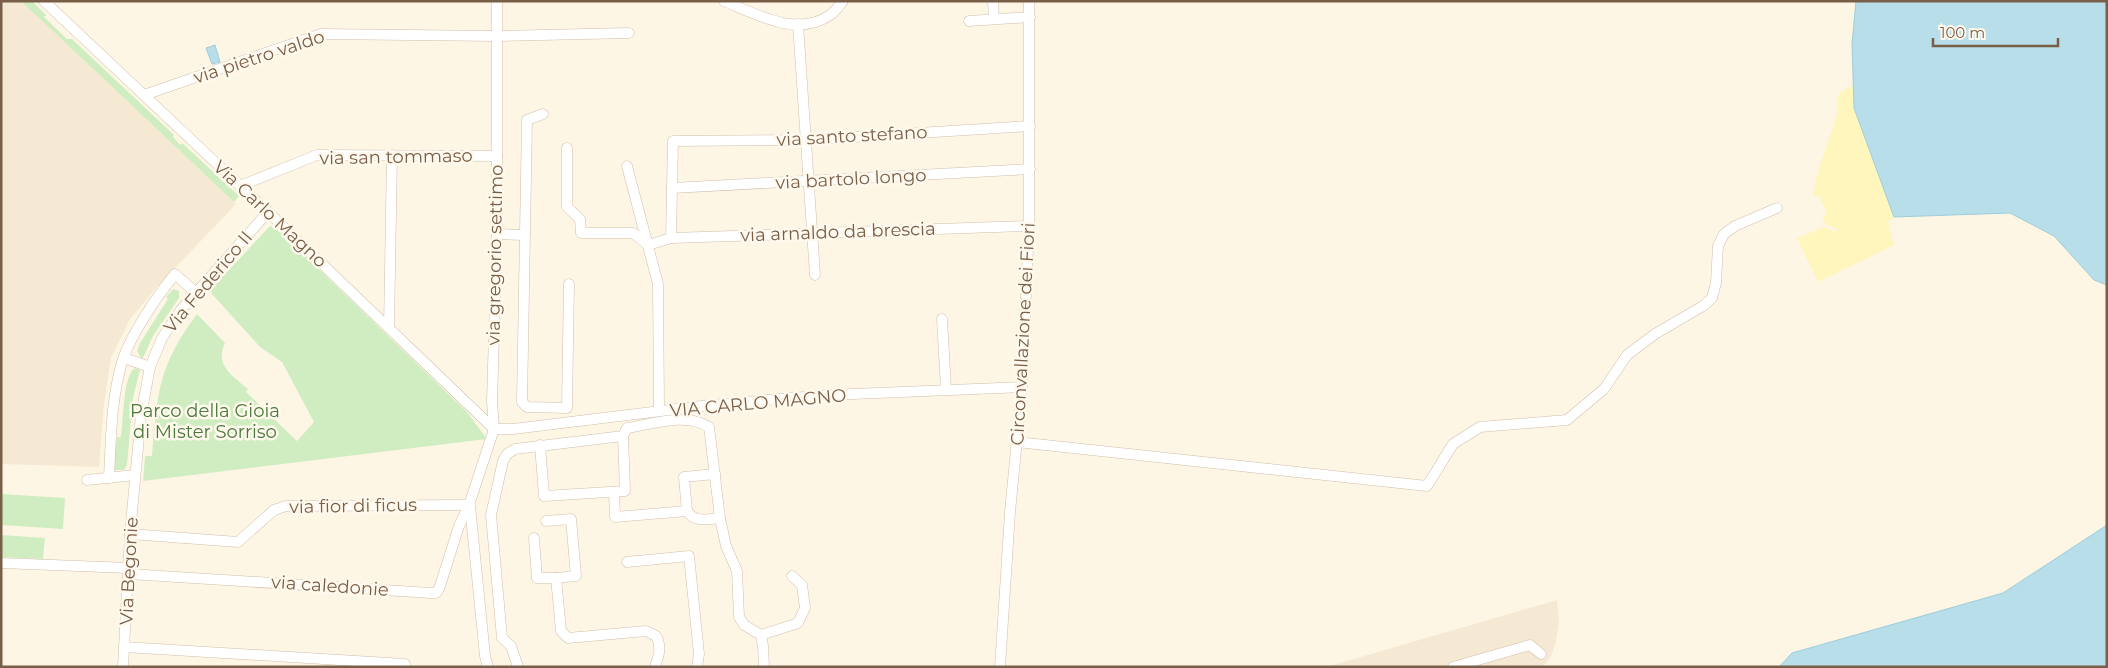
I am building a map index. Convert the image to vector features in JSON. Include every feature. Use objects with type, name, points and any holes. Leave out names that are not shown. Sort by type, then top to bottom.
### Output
[{"type":"street","name":"Via Carlo Magno","points":[[44,1],[494,429]]},
{"type":"street","name":"via gregorio settimo","points":[[470,505],[494,429],[492,401],[497,234],[497,1]]},
{"type":"street","points":[[724,1],[787,25],[812,23],[830,15],[843,1]]},
{"type":"street","points":[[993,1],[994,19]]},
{"type":"street","name":"Circonvallazione dei Fiori","points":[[1000,667],[1022,387],[1029,226],[1029,1]]},
{"type":"street","points":[[969,20],[1030,17]]},
{"type":"street","points":[[798,24],[815,275]]},
{"type":"street","name":"via pietro valdo","points":[[144,95],[321,34],[497,36],[629,34]]},
{"type":"street","points":[[543,114],[527,120],[522,402],[527,407],[567,408]]},
{"type":"street","name":"via santo stefano","points":[[672,188],[673,141],[807,140],[1030,126]]},
{"type":"street","points":[[567,148],[568,206],[580,219],[581,233],[633,233],[648,245]]},
{"type":"street","name":"via san tommaso","points":[[240,186],[317,155],[497,156]]},
{"type":"street","points":[[389,328],[392,155]]},
{"type":"street","points":[[627,166],[658,284],[659,412]]},
{"type":"street","name":"via bartolo longo","points":[[672,188],[810,182],[1030,168]]},
{"type":"street","points":[[671,238],[672,188]]},
{"type":"street","points":[[1017,442],[1427,486],[1453,444],[1480,428],[1567,420],[1604,389],[1627,355],[1655,334],[1703,306],[1712,298],[1716,283],[1718,246],[1724,234],[1735,226],[1778,208]]},
{"type":"street","name":"Via Federico II","points":[[135,475],[140,415],[150,366],[162,338],[180,311],[268,212]]},
{"type":"street","name":"via arnaldo da brescia","points":[[648,245],[671,238],[1029,226]]},
{"type":"street","points":[[497,234],[525,234]]},
{"type":"street","points":[[109,478],[117,381],[124,358],[161,292],[175,274],[196,293]]},
{"type":"street","points":[[568,422],[569,284]]},
{"type":"street","points":[[942,319],[946,389]]},
{"type":"street","points":[[124,358],[150,366]]},
{"type":"street","name":"VIA CARLO MAGNO","points":[[494,429],[513,430],[678,409],[828,395],[1022,387]]},
{"type":"street","points":[[678,409],[680,420]]},
{"type":"street","points":[[540,445],[544,496],[625,491],[623,436],[627,428],[690,419],[701,421],[709,427],[720,518],[726,546],[737,571],[739,617],[744,625],[760,635],[763,646],[764,667]]},
{"type":"street","points":[[551,425],[553,444]]},
{"type":"street","points":[[518,667],[511,646],[502,638],[491,515],[503,461],[507,454],[515,449],[623,436]]},
{"type":"street","points":[[715,474],[684,477],[687,512],[691,517],[698,520],[720,518]]},
{"type":"street","points":[[87,480],[135,475]]},
{"type":"street","name":"Via Begonie","points":[[123,667],[135,475]]},
{"type":"street","points":[[614,492],[616,518],[687,512]]},
{"type":"street","points":[[470,505],[485,656],[488,667]]},
{"type":"street","name":"via fior di ficus","points":[[130,534],[238,542],[274,510],[286,506],[470,505]]},
{"type":"street","name":"via caledonie","points":[[129,571],[436,593],[459,526],[470,505]]},
{"type":"street","points":[[534,538],[537,578],[576,576],[571,520],[546,521]]},
{"type":"street","points":[[628,562],[689,556],[699,654],[697,667]]},
{"type":"street","points":[[1,563],[129,571]]},
{"type":"street","points":[[760,635],[798,623],[806,608],[802,585],[792,576]]},
{"type":"street","points":[[556,578],[561,631],[568,638],[646,631],[656,636],[660,643],[660,655],[655,667]]},
{"type":"street","points":[[1453,667],[1530,645],[1542,654]]},
{"type":"street","points":[[124,647],[405,666]]},
{"type":"shaded area","points":[[1,1],[21,1],[236,204],[156,288],[130,319],[111,358],[104,404],[99,467],[1,464]]},
{"type":"shaded area","points":[[1557,600],[1559,619],[1556,642],[1551,656],[1543,667],[1326,667]]},
{"type":"green space","points":[[21,1],[32,1],[46,15],[44,17],[67,39],[72,39],[174,135],[173,137],[180,145],[182,143],[239,196],[234,202]]},
{"type":"green space","name":"Parco della Gioia di Mister Sorriso","points":[[270,226],[275,227],[467,412],[487,439],[143,481],[145,456],[152,456],[158,398],[167,365],[184,332],[197,314],[225,343],[222,351],[223,364],[231,375],[248,389],[246,392],[297,441],[314,422],[282,362],[260,347],[211,293],[213,287]]},
{"type":"green space","points":[[173,289],[179,291],[179,298],[153,336],[143,358],[141,358],[137,351],[140,343],[168,299],[166,297]]},
{"type":"green space","points":[[135,368],[140,370],[133,398],[127,465],[124,470],[113,470],[117,437],[121,437],[126,389],[131,372]]},
{"type":"green space","points":[[2,494],[65,498],[63,529],[1,525]]},
{"type":"green space","points":[[1,535],[45,538],[43,559],[1,557]]},
{"type":"sand","points":[[1853,85],[1854,108],[1894,217],[1888,222],[1894,245],[1818,282],[1797,238],[1824,227],[1836,232],[1837,229],[1826,225],[1822,217],[1827,214],[1819,195],[1815,197],[1813,194],[1816,178],[1838,111],[1838,97],[1841,92]]},
{"type":"water","points":[[1856,1],[2107,1],[2107,285],[2094,280],[2054,236],[2010,213],[1894,217],[1854,108],[1852,44]]},
{"type":"water","points":[[215,45],[220,62],[212,64],[206,48]]},
{"type":"water","points":[[2107,525],[2107,667],[1779,667],[1792,653],[2003,593]]}]
